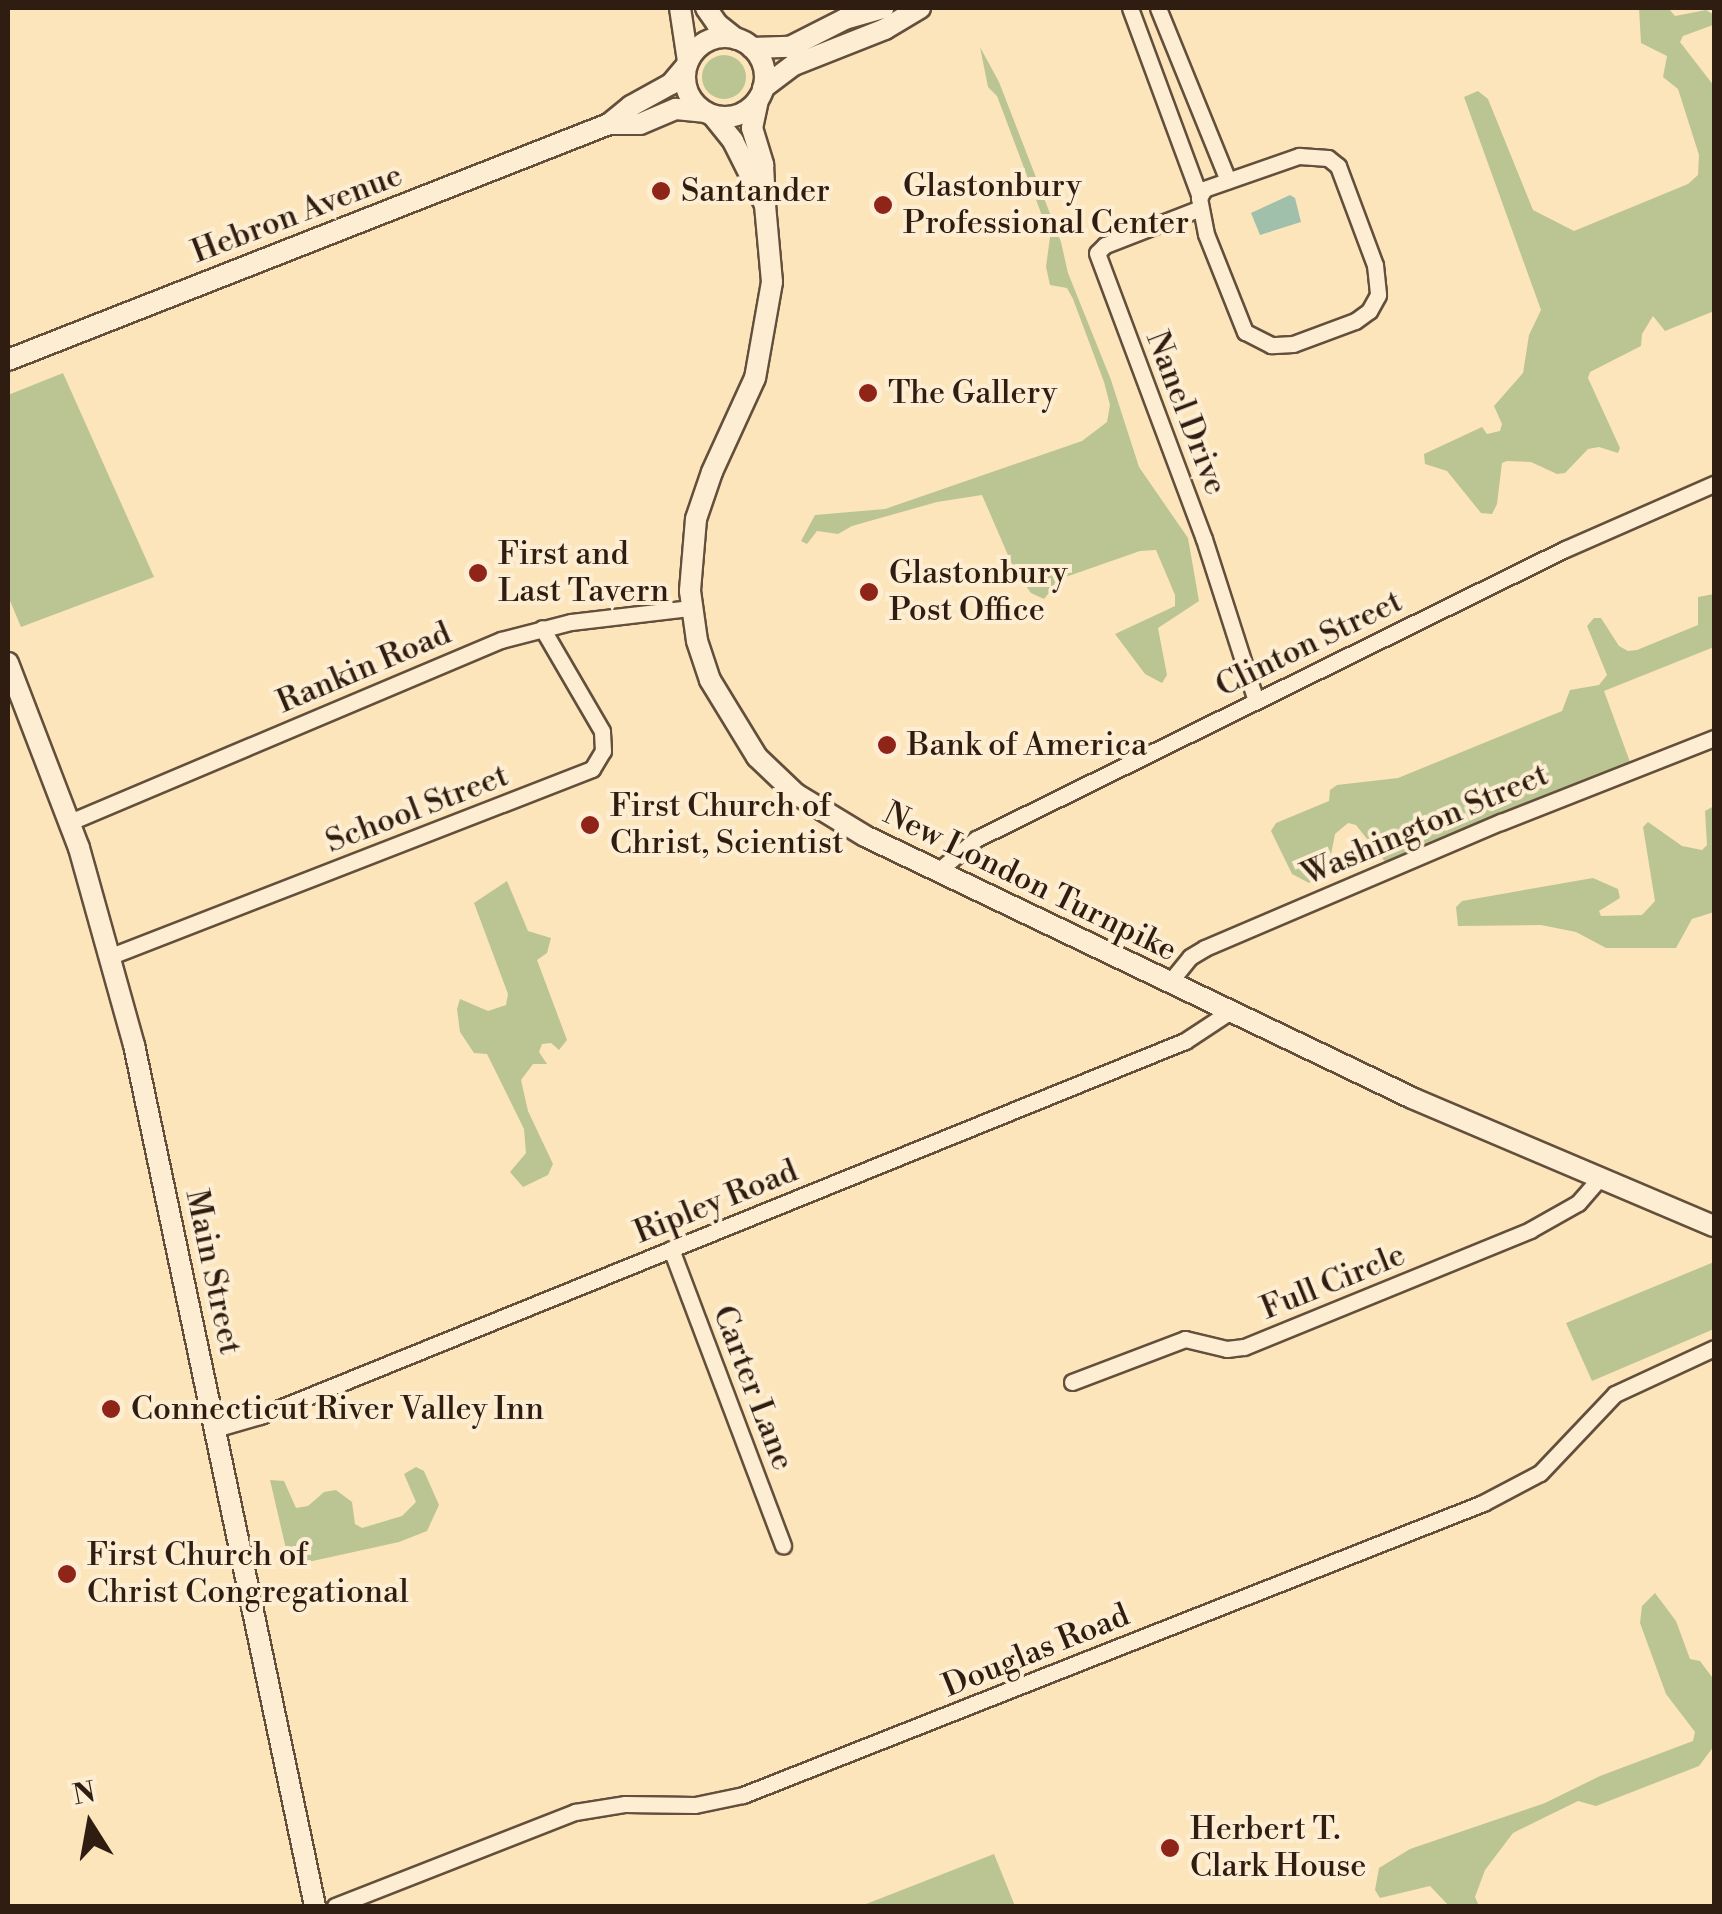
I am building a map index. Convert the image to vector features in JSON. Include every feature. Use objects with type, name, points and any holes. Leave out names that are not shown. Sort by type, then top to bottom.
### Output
[{"type":"main road","points":[[680,8],[687,92],[709,114],[740,115],[794,64],[885,30],[920,8]]},
{"type":"main road","points":[[706,8],[717,24],[744,44],[764,68],[761,93]]},
{"type":"main road","points":[[687,64],[710,40],[790,47],[845,19],[883,8]]},
{"type":"main road","name":"Hebron Avenue","points":[[8,360],[609,124],[631,106],[672,84],[687,64]]},
{"type":"main road","name":"New London Turnpike","points":[[761,93],[752,128],[763,165],[772,282],[765,338],[755,378],[712,472],[696,519],[690,570],[691,608],[710,680],[757,757],[818,810],[938,871],[1229,1012],[1599,1180],[1714,1226]]},
{"type":"main road","name":"Hebron Avenue","points":[[609,124],[640,124],[676,109],[709,114]]},
{"type":"main road","name":"New London Turnpike","points":[[709,114],[733,141],[765,205]]},
{"type":"main road","name":"Main Street","points":[[8,663],[70,822],[111,956],[141,1075],[315,1906]]},
{"type":"street","name":"Nanel Drive","points":[[1130,8],[1199,202],[1240,323],[1253,339],[1278,346],[1292,344],[1355,321],[1369,311],[1378,295],[1377,275],[1335,162],[1299,156],[1228,180],[1199,202],[1101,247],[1096,253],[1204,539],[1256,700]]},
{"type":"street","points":[[1158,8],[1228,180]]},
{"type":"street","name":"Clinton Street","points":[[938,871],[976,839],[1584,540],[1714,484]]},
{"type":"street","name":"Rankin Road","points":[[70,822],[430,668],[542,628],[691,608]]},
{"type":"street","name":"School Street","points":[[111,956],[592,769],[602,754],[602,730],[542,628]]},
{"type":"street","name":"Washington Street","points":[[1169,982],[1190,957],[1206,948],[1501,822],[1714,738]]},
{"type":"street","name":"Ripley Road","points":[[216,1429],[260,1416],[1184,1042],[1229,1012]]},
{"type":"street","name":"Full Circle","points":[[1072,1382],[1186,1339],[1227,1349],[1244,1348],[1530,1230],[1578,1203],[1599,1180]]},
{"type":"street","name":"Carter Lane","points":[[671,1250],[783,1546]]},
{"type":"street","name":"Douglas Road","points":[[335,1906],[585,1809],[695,1806],[743,1796],[1482,1503],[1540,1473],[1615,1394],[1714,1348]]},
{"type":"shaded area","points":[[1639,8],[1668,8],[1675,16],[1706,10],[1714,15],[1713,25],[1683,36],[1680,42],[1714,86],[1714,311],[1665,331],[1653,316],[1642,334],[1641,346],[1590,372],[1588,378],[1620,448],[1618,453],[1599,447],[1588,449],[1565,473],[1557,474],[1531,462],[1502,463],[1497,504],[1492,514],[1481,513],[1447,471],[1425,464],[1424,454],[1482,427],[1487,434],[1500,431],[1502,424],[1494,406],[1523,373],[1529,335],[1541,310],[1464,97],[1478,91],[1488,99],[1533,210],[1574,231],[1688,184],[1698,175],[1699,155],[1678,89],[1663,77],[1667,56],[1641,43]]},
{"type":"shaded area","points":[[980,47],[999,82],[1061,242],[1068,273],[1111,380],[1139,467],[1188,538],[1199,601],[1158,628],[1167,675],[1162,683],[1145,674],[1115,634],[1175,606],[1175,595],[1156,550],[1140,551],[1060,579],[1044,599],[1031,593],[1014,569],[982,495],[937,502],[852,526],[838,534],[817,531],[807,544],[801,541],[815,515],[885,509],[1082,441],[1107,422],[1110,405],[1104,382],[1073,299],[1067,288],[1050,285],[1046,267],[1050,237],[997,96],[988,87]]},
{"type":"shaded area","points":[[724,55],[739,62],[746,77],[739,92],[724,99],[709,92],[702,77],[709,62]]},
{"type":"shaded area","points":[[1290,195],[1295,198],[1301,222],[1260,235],[1251,213]]},
{"type":"shaded area","points":[[63,373],[154,577],[21,627],[8,596],[8,395]]},
{"type":"shaded area","points":[[1714,594],[1714,647],[1604,691],[1630,762],[1386,863],[1356,825],[1348,823],[1335,834],[1329,865],[1309,883],[1292,874],[1271,831],[1276,823],[1329,801],[1330,790],[1337,785],[1398,778],[1562,711],[1570,690],[1599,685],[1607,675],[1587,626],[1594,618],[1601,618],[1619,646],[1637,650],[1698,625],[1698,597]]},
{"type":"shaded area","points":[[1714,806],[1714,912],[1692,919],[1676,948],[1606,948],[1576,932],[1541,925],[1458,926],[1456,907],[1462,901],[1593,878],[1618,889],[1620,898],[1599,911],[1601,916],[1642,915],[1655,901],[1643,827],[1648,822],[1682,846],[1702,850],[1707,845],[1705,811]]},
{"type":"shaded area","points":[[507,881],[528,931],[551,938],[547,953],[537,960],[567,1040],[559,1050],[551,1043],[542,1044],[539,1052],[547,1064],[533,1064],[521,1080],[528,1111],[553,1164],[548,1175],[523,1187],[510,1172],[526,1153],[524,1129],[487,1054],[474,1053],[460,1032],[457,1009],[460,999],[488,1011],[506,1005],[508,994],[474,903]]},
{"type":"shaded area","points":[[1714,1262],[1714,1329],[1592,1381],[1566,1323]]},
{"type":"shaded area","points":[[416,1467],[424,1471],[439,1505],[427,1531],[399,1542],[290,1566],[270,1480],[284,1481],[296,1508],[308,1506],[324,1492],[336,1490],[352,1502],[355,1524],[362,1528],[402,1516],[416,1502],[404,1474]]},
{"type":"shaded area","points":[[1655,1593],[1676,1621],[1690,1659],[1700,1661],[1712,1677],[1714,1746],[1699,1766],[1596,1806],[1578,1801],[1513,1833],[1485,1870],[1475,1897],[1479,1906],[1449,1906],[1430,1886],[1380,1898],[1375,1890],[1379,1868],[1410,1849],[1545,1803],[1600,1776],[1693,1741],[1695,1732],[1666,1694],[1640,1623],[1642,1606]]},
{"type":"shaded area","points":[[994,1854],[1015,1906],[861,1906]]},
{"type":"place","name":"Santander","points":[[661,191]]},
{"type":"place","name":"Glastonbury Professional Center","points":[[883,205]]},
{"type":"place","name":"The Gallery","points":[[868,393]]},
{"type":"place","name":"First and Last Tavern","points":[[478,573]]},
{"type":"place","name":"Glastonbury Post Office","points":[[869,592]]},
{"type":"place","name":"Bank of America","points":[[887,745]]},
{"type":"place","name":"First Church of Christ, Scientist","points":[[590,825]]},
{"type":"place","name":"Connecticut River Valley Inn","points":[[111,1409]]},
{"type":"place","name":"First Church of Christ Congregational","points":[[67,1574]]},
{"type":"place","name":"Herbert T. Clark House","points":[[1170,1848]]}]
